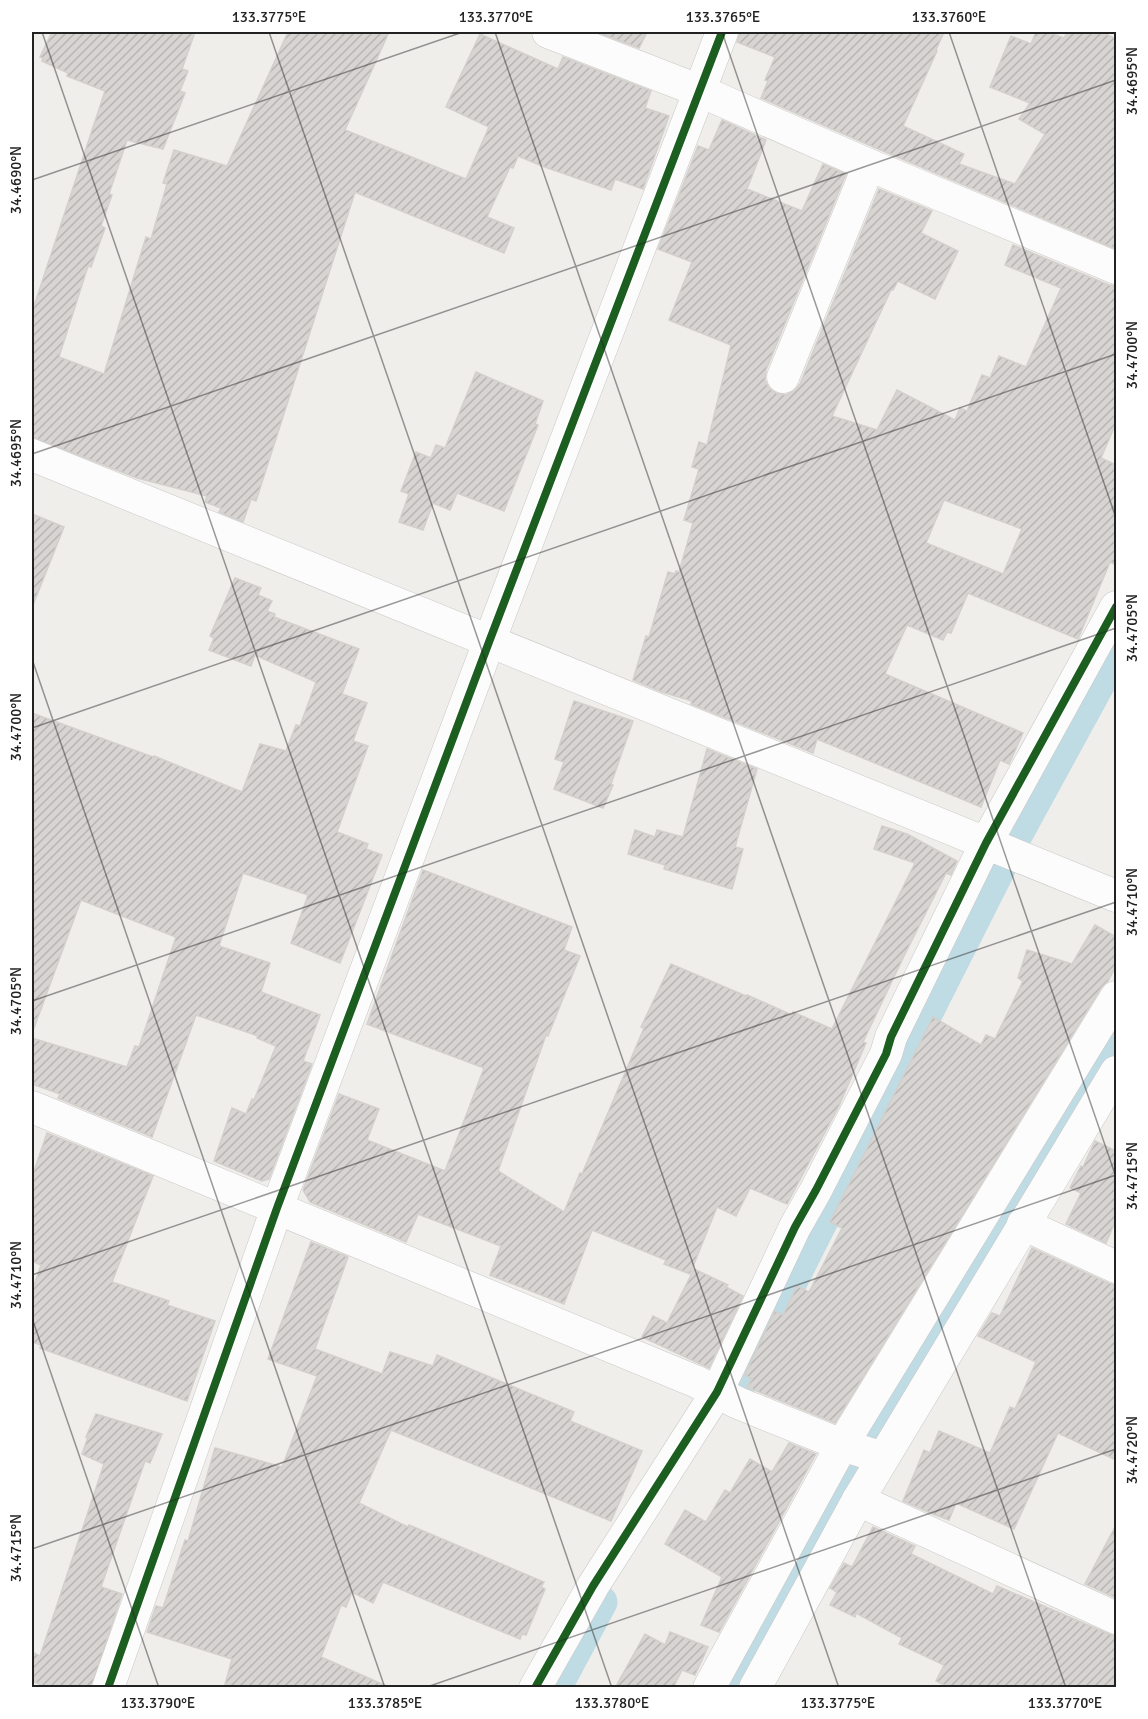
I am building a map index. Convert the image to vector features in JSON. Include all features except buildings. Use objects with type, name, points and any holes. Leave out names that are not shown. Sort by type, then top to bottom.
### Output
[{"type":"street","points":[[548,32],[700,91],[869,165],[1116,268]]},
{"type":"street","points":[[108,1688],[277,1208],[489,642],[722,32]]},
{"type":"street","points":[[783,377],[869,165]]},
{"type":"street","points":[[32,455],[1116,896]]},
{"type":"street","points":[[536,1688],[592,1586],[717,1392],[795,1227],[886,1054],[891,1037],[986,843],[1116,606]]},
{"type":"street","points":[[755,1688],[858,1500],[863,1452],[1116,997]]},
{"type":"street","points":[[709,1688],[863,1452],[1023,1224],[1116,1072]]},
{"type":"street","points":[[32,1107],[717,1392],[738,1403],[863,1452]]},
{"type":"street","points":[[1023,1224],[1116,1267]]},
{"type":"street","points":[[858,1500],[1116,1618]]},
{"type":"waterway","points":[[1015,837],[1116,652]]},
{"type":"waterway","points":[[740,1383],[999,869]]},
{"type":"waterway","points":[[728,1688],[747,1651],[897,1392],[1116,1036]]},
{"type":"waterway","points":[[555,1688],[601,1602]]},
{"type":"cycle path","points":[[108,1688],[277,1208],[489,642],[722,32]]},
{"type":"cycle path","points":[[535,1688],[593,1586],[717,1392],[795,1227],[886,1054],[891,1037],[986,843],[1116,607]]}]
